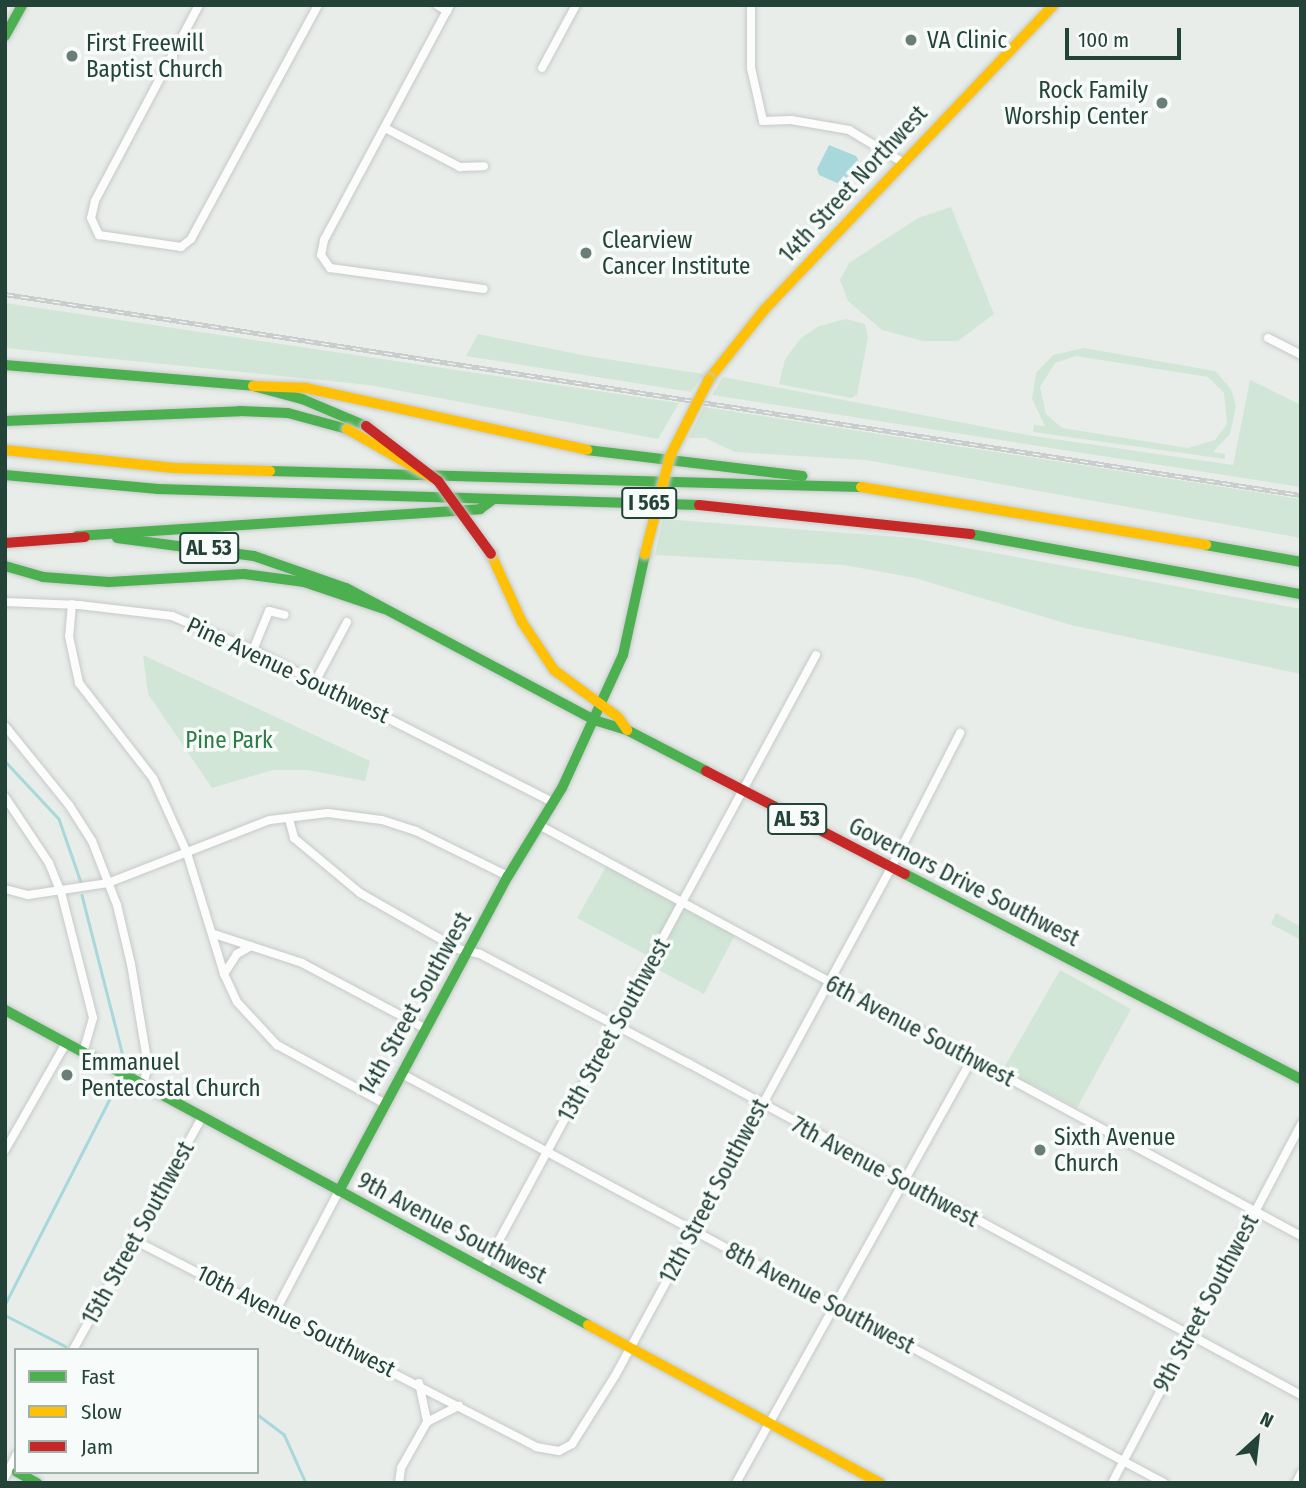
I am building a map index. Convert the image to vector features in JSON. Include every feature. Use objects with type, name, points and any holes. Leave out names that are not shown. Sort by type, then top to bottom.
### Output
[{"type":"main road","points":[[5,36],[22,5]]},
{"type":"main road","name":"14th Street Northwest","points":[[594,720],[628,640],[645,554],[670,456],[709,379],[764,310],[1053,5]]},
{"type":"main road","name":"AL 53","points":[[5,365],[253,386],[302,398],[366,426],[439,481],[491,554],[537,648],[573,687],[627,730]]},
{"type":"main road","points":[[253,386],[320,391],[590,451],[883,488]]},
{"type":"main road","points":[[5,421],[240,411],[288,412],[347,429],[439,481]]},
{"type":"main road","name":"I 565","points":[[5,450],[174,468],[883,488],[1301,562]]},
{"type":"main road","name":"I 565","points":[[5,475],[158,489],[699,505],[930,527],[1301,594]]},
{"type":"main road","points":[[77,536],[470,510],[494,499]]},
{"type":"main road","name":"AL 53","points":[[5,543],[77,536],[200,546],[254,556],[315,575],[384,609]]},
{"type":"main road","points":[[5,566],[43,578],[109,582],[244,574],[304,582],[384,609]]},
{"type":"main road","name":"Governors Drive Southwest","points":[[384,609],[594,720],[627,730],[1301,1079]]},
{"type":"main road","name":"14th Street Southwest","points":[[339,1191],[508,876],[553,803],[594,720]]},
{"type":"main road","name":"9th Avenue Southwest","points":[[5,1010],[880,1483]]},
{"type":"main road","points":[[17,1474],[37,1483]]},
{"type":"street","points":[[199,5],[95,201],[91,218],[99,235],[181,247],[191,239],[318,5]]},
{"type":"street","points":[[437,5],[448,8],[324,240],[321,255],[330,268],[484,289]]},
{"type":"street","points":[[542,68],[576,5]]},
{"type":"street","points":[[751,5],[751,68],[763,121],[791,120],[849,130],[902,162]]},
{"type":"street","points":[[385,128],[460,167],[484,166]]},
{"type":"street","points":[[1268,338],[1301,355]]},
{"type":"street","name":"Pine Avenue Southwest","points":[[5,602],[72,604],[172,616],[253,650],[553,803]]},
{"type":"street","points":[[72,604],[69,636],[79,683],[153,778],[187,853],[214,934],[224,974],[237,1002],[277,1045],[384,1103]]},
{"type":"street","points":[[253,650],[269,611],[285,615]]},
{"type":"street","points":[[316,682],[347,622]]},
{"type":"street","name":"13th Street Southwest","points":[[484,1268],[816,655]]},
{"type":"street","points":[[5,726],[69,805],[92,841],[108,883],[131,964],[148,1066],[143,1084]]},
{"type":"street","name":"12th Street Southwest","points":[[459,1406],[536,1447],[559,1451],[583,1432],[891,868],[960,733]]},
{"type":"street","points":[[5,797],[49,863],[61,892],[93,1018],[83,1052]]},
{"type":"street","points":[[5,889],[28,895],[108,883],[270,820],[328,813],[382,820],[416,831],[508,876]]},
{"type":"street","name":"7th Avenue Southwest","points":[[289,819],[294,838],[360,893],[1301,1395]]},
{"type":"street","name":"6th Avenue Southwest","points":[[539,825],[1301,1236]]},
{"type":"street","points":[[214,934],[302,963],[426,1029]]},
{"type":"street","points":[[224,974],[237,954],[251,946]]},
{"type":"street","points":[[5,1150],[8,1138],[66,1043]]},
{"type":"street","points":[[736,1483],[972,1059]]},
{"type":"street","name":"8th Avenue Southwest","points":[[402,1074],[1164,1483]]},
{"type":"street","name":"15th Street Southwest","points":[[74,1348],[132,1239],[202,1117]]},
{"type":"street","name":"9th Street Southwest","points":[[1112,1483],[1301,1124]]},
{"type":"street","name":"14th Street Southwest","points":[[276,1310],[339,1191]]},
{"type":"street","name":"10th Avenue Southwest","points":[[132,1239],[419,1383],[459,1406]]},
{"type":"street","points":[[419,1383],[426,1422]]},
{"type":"street","points":[[399,1483],[401,1468],[426,1422],[459,1406]]},
{"type":"street","points":[[1296,1483],[1301,1474]]},
{"type":"green space","points":[[951,207],[994,314],[958,341],[923,341],[882,330],[848,301],[840,280],[849,263],[918,218]]},
{"type":"green space","points":[[5,303],[679,403],[658,439],[369,385],[5,348]]},
{"type":"green space","points":[[846,319],[865,324],[868,337],[857,395],[851,398],[779,384],[785,359],[801,338],[819,326]]},
{"type":"green space","points":[[478,334],[587,356],[703,374],[691,392],[466,356]]},
{"type":"green space","points":[[1084,348],[1215,371],[1231,389],[1236,406],[1230,434],[1213,452],[1225,454],[1225,459],[1033,432],[1034,425],[1045,426],[1032,399],[1036,373],[1053,355]],"holes":[[[1076,356],[1208,377],[1224,393],[1227,424],[1215,440],[1188,448],[1062,428],[1046,414],[1040,387],[1055,363]]]},
{"type":"green space","points":[[723,377],[1033,436],[1233,465],[1250,380],[1301,405],[1301,487],[712,395]]},
{"type":"green space","points":[[704,407],[1301,499],[1301,538],[866,460],[735,452],[705,438],[689,438]]},
{"type":"green space","points":[[663,519],[912,538],[1301,609],[1301,674],[1071,625],[915,578],[844,565],[655,555]]},
{"type":"green space","name":"Pine Park","points":[[143,655],[370,761],[365,781],[308,770],[273,770],[212,788],[148,694]]},
{"type":"green space","points":[[607,865],[735,935],[704,994],[649,965],[652,958],[577,918]]},
{"type":"green space","points":[[1276,913],[1301,927],[1301,940],[1271,924]]},
{"type":"green space","points":[[1060,970],[1131,1009],[1077,1108],[1030,1083],[1025,1093],[998,1078]]},
{"type":"water","points":[[829,145],[856,156],[860,163],[850,177],[837,183],[819,175],[817,169]]},
{"type":"waterway","points":[[5,761],[59,819],[81,882]]},
{"type":"waterway","points":[[82,895],[123,1056]]},
{"type":"waterway","points":[[5,1304],[119,1080]]},
{"type":"waterway","points":[[5,1315],[65,1346]]},
{"type":"waterway","points":[[259,1415],[284,1434],[306,1483]]},
{"type":"railway","points":[[5,294],[1301,495]]},
{"type":"traffic: fast","points":[[5,36],[22,5]]},
{"type":"traffic: fast","points":[[5,365],[253,386],[302,399],[366,426]]},
{"type":"traffic: fast","points":[[5,421],[240,411],[288,413],[347,429]]},
{"type":"traffic: fast","points":[[587,450],[802,476]]},
{"type":"traffic: fast","points":[[270,471],[861,487]]},
{"type":"traffic: fast","points":[[5,475],[158,489],[699,505]]},
{"type":"traffic: fast","points":[[77,536],[480,509],[494,499]]},
{"type":"traffic: fast","points":[[970,534],[1301,594]]},
{"type":"traffic: fast","points":[[117,538],[254,556],[346,588],[594,720],[627,730],[706,771]]},
{"type":"traffic: fast","points":[[1206,545],[1301,562]]},
{"type":"traffic: fast","points":[[339,1191],[508,876],[562,788],[623,655],[645,554]]},
{"type":"traffic: fast","points":[[5,566],[43,577],[109,582],[244,574],[304,582],[384,609]]},
{"type":"traffic: fast","points":[[905,874],[1301,1079]]},
{"type":"traffic: fast","points":[[5,1010],[588,1325]]},
{"type":"traffic: fast","points":[[21,1474],[37,1483]]},
{"type":"traffic: slow","points":[[709,379],[764,310],[1053,5]]},
{"type":"traffic: slow","points":[[645,554],[670,456],[709,379]]},
{"type":"traffic: slow","points":[[253,386],[306,388],[587,450]]},
{"type":"traffic: slow","points":[[347,429],[438,481]]},
{"type":"traffic: slow","points":[[5,450],[174,468],[270,471]]},
{"type":"traffic: slow","points":[[861,487],[1206,545]]},
{"type":"traffic: slow","points":[[491,554],[522,622],[554,670],[618,717],[627,730]]},
{"type":"traffic: slow","points":[[588,1325],[880,1483]]},
{"type":"traffic: jam","points":[[366,426],[438,481],[491,554]]},
{"type":"traffic: jam","points":[[699,505],[970,534]]},
{"type":"traffic: jam","points":[[5,543],[85,537]]},
{"type":"traffic: jam","points":[[706,771],[905,874]]},
{"type":"place","name":"VA Clinic","points":[[911,40]]},
{"type":"place","name":"First Freewill Baptist Church","points":[[72,56]]},
{"type":"place","name":"Rock Family Worship Center","points":[[1162,103]]},
{"type":"place","name":"Clearview Cancer Institute","points":[[586,253]]},
{"type":"place","name":"Emmanuel Pentecostal Church","points":[[67,1075]]},
{"type":"place","name":"Sixth Avenue Church","points":[[1040,1150]]}]
